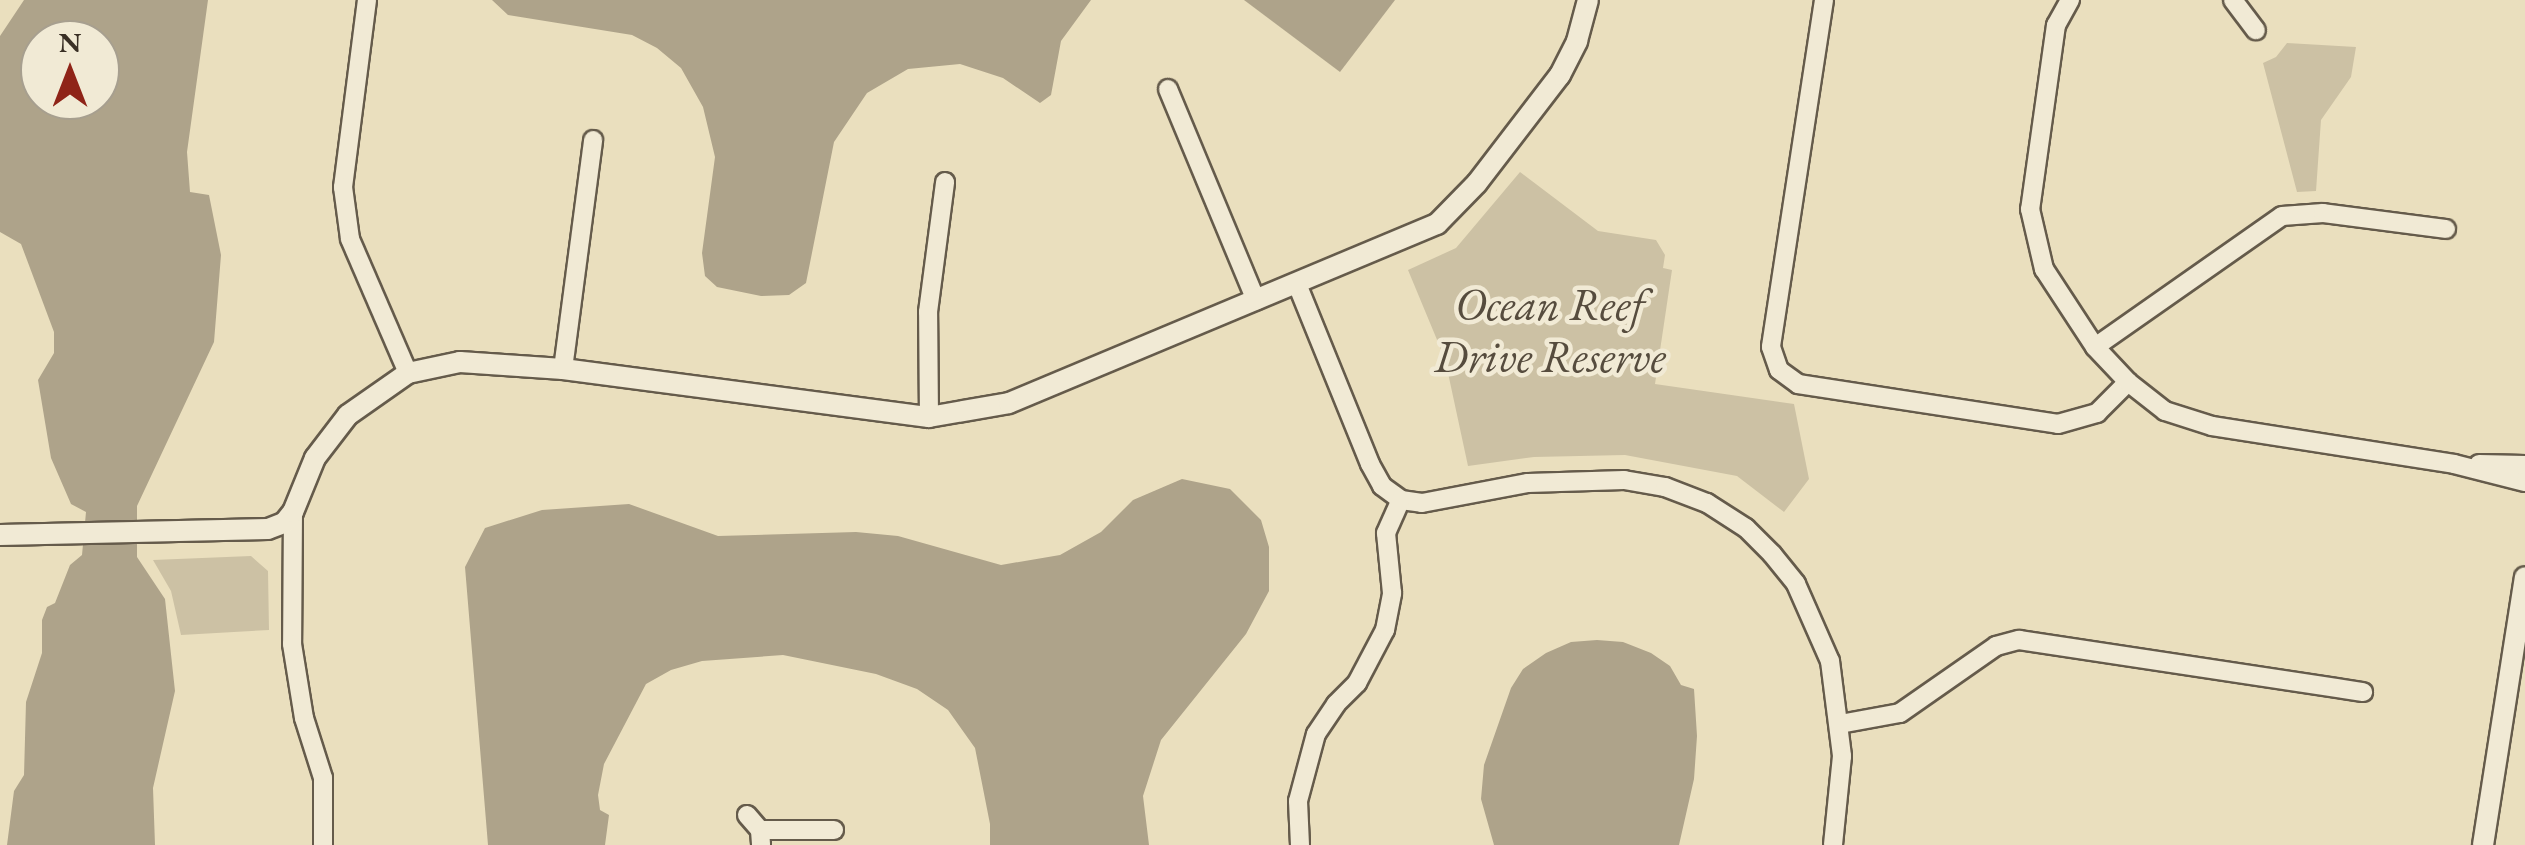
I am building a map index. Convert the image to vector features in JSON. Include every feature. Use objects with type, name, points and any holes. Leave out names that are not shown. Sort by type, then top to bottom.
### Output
[{"type":"street","points":[[367,0],[343,187],[350,239],[408,374]]},
{"type":"street","points":[[0,535],[268,529],[284,523],[330,434],[367,399],[408,374],[460,362],[563,369],[929,417],[1009,403],[1437,224],[1477,183],[1560,74],[1582,28],[1588,0]]},
{"type":"street","points":[[1824,0],[1771,347],[1780,370],[1798,384],[2058,424],[2097,413],[2128,382]]},
{"type":"street","points":[[2070,0],[2056,25],[2030,210],[2044,269],[2096,347],[2128,382],[2165,411],[2212,426],[2454,464],[2525,482]]},
{"type":"street","points":[[2233,0],[2256,30]]},
{"type":"street","points":[[1168,88],[1256,300]]},
{"type":"street","points":[[563,369],[593,140]]},
{"type":"street","points":[[929,417],[928,312],[945,182]]},
{"type":"street","points":[[2096,347],[2282,216],[2323,213],[2446,229]]},
{"type":"street","points":[[1296,284],[1370,464],[1382,486],[1401,500],[1422,503],[1528,483],[1579,479],[1666,487],[1708,503],[1746,528],[1796,584],[1830,661],[1840,724],[1840,800],[1832,845]]},
{"type":"street","points":[[2454,464],[2525,465]]},
{"type":"street","points":[[1300,845],[1298,802],[1316,734],[1357,683],[1385,630],[1392,592],[1386,534],[1401,500]]},
{"type":"street","points":[[293,512],[292,644],[304,718],[323,778],[323,845]]},
{"type":"street","points":[[2483,845],[2525,577]]},
{"type":"street","points":[[1840,724],[1900,713],[1996,646],[2019,640],[2363,692]]},
{"type":"street","points":[[756,830],[834,830]]},
{"type":"green space","points":[[2287,43],[2356,47],[2351,77],[2321,120],[2316,191],[2297,192],[2263,63],[2276,57]]},
{"type":"green space","name":"Ocean Reef Drive Reserve","points":[[1520,172],[1598,231],[1656,240],[1665,255],[1663,268],[1672,270],[1655,384],[1794,404],[1809,479],[1784,512],[1737,476],[1625,455],[1534,457],[1468,466],[1445,359],[1408,270],[1456,248]]},
{"type":"green space","points":[[251,556],[268,571],[269,630],[181,635],[171,591],[153,560]]},
{"type":"shaded area","points":[[24,0],[208,0],[187,152],[190,192],[209,195],[221,255],[214,342],[137,506],[137,557],[165,599],[175,691],[153,788],[155,845],[7,845],[14,791],[24,775],[26,702],[42,653],[42,620],[47,607],[55,603],[70,565],[82,555],[86,512],[71,504],[51,458],[38,380],[54,353],[54,332],[21,244],[0,232],[0,36]]},
{"type":"shaded area","points":[[492,0],[1091,0],[1061,41],[1051,95],[1040,103],[1003,78],[960,64],[908,69],[867,93],[834,142],[806,283],[789,295],[761,296],[717,287],[705,276],[702,253],[715,157],[703,107],[681,68],[657,48],[632,35],[508,15]]},
{"type":"shaded area","points":[[1244,0],[1395,0],[1340,72]]},
{"type":"shaded area","points":[[1182,479],[1230,489],[1261,520],[1269,547],[1269,591],[1246,634],[1161,740],[1143,796],[1149,845],[990,845],[990,824],[975,748],[948,710],[917,689],[876,674],[783,655],[702,661],[671,670],[646,684],[604,764],[598,795],[600,810],[609,815],[605,845],[488,845],[465,567],[485,528],[542,510],[629,504],[718,536],[856,532],[898,536],[1001,565],[1060,555],[1101,532],[1133,500]]},
{"type":"shaded area","points":[[1571,642],[1623,642],[1651,653],[1670,666],[1681,685],[1694,689],[1694,779],[1679,845],[1494,845],[1481,799],[1484,765],[1511,688],[1523,669],[1546,653]]}]
